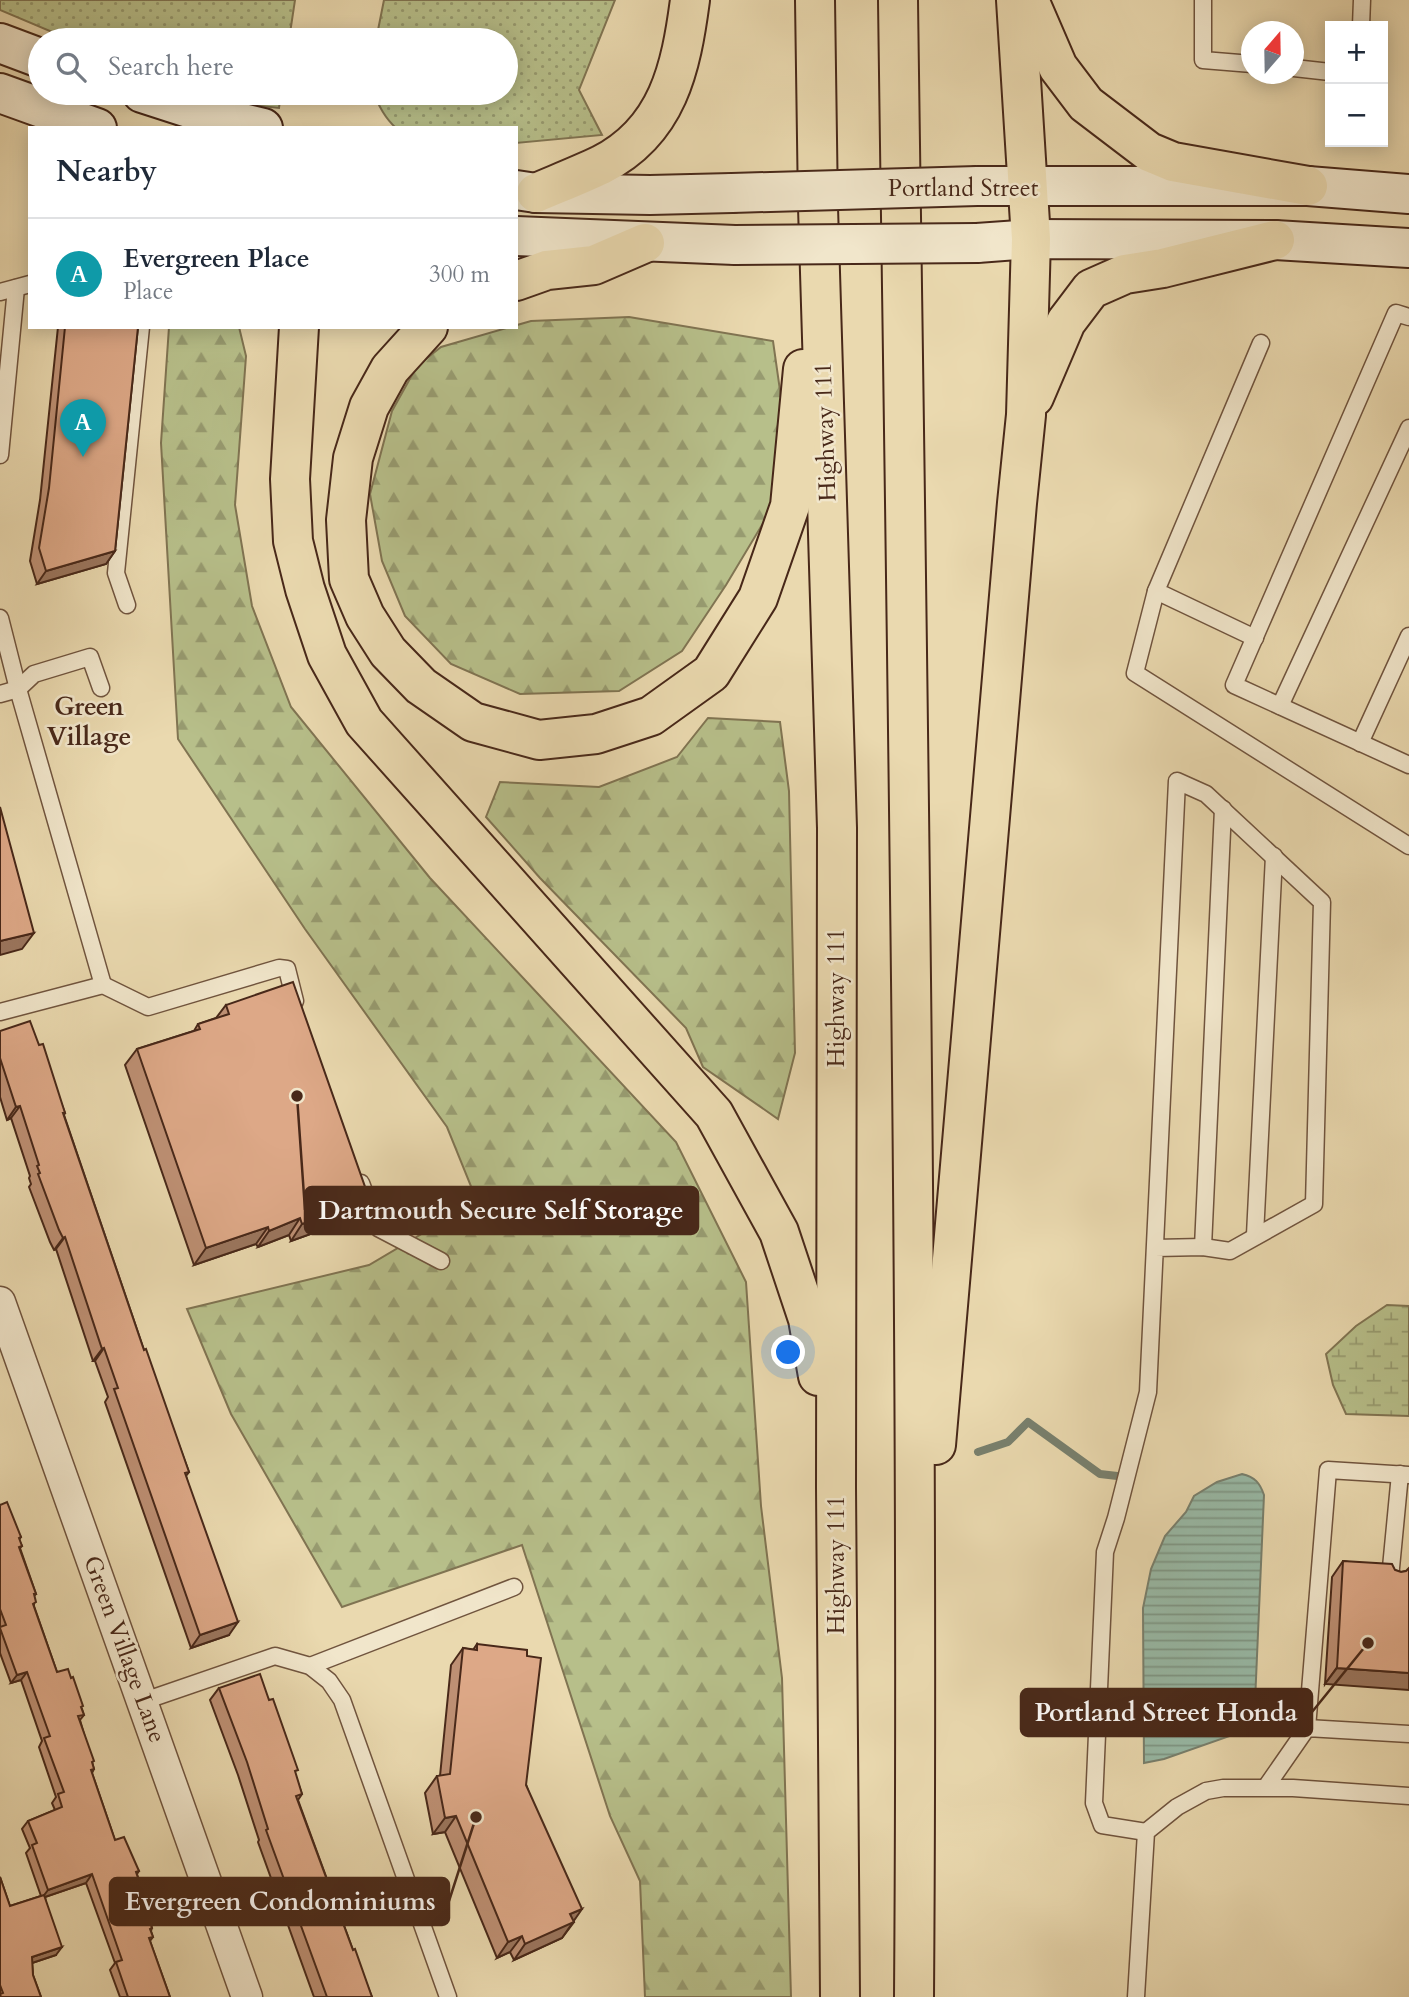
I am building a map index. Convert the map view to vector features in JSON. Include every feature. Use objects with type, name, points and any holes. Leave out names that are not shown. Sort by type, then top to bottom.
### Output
[{"type":"highway","points":[[526,191],[603,164],[638,138],[656,118],[675,74],[685,40],[690,0]]},
{"type":"highway","name":"Highway 111","points":[[815,0],[818,207],[836,828],[836,1487],[840,1997]]},
{"type":"highway","points":[[898,0],[916,1677],[914,1997]]},
{"type":"highway","points":[[916,1677],[1017,503],[1027,415],[1031,239],[1016,0]]},
{"type":"highway","points":[[1029,0],[1058,66],[1086,104],[1149,152],[1173,162],[1308,186]]},
{"type":"highway","points":[[426,329],[390,369],[369,407],[353,458],[346,520],[349,579],[365,615],[388,652],[421,686],[472,722],[539,740],[596,734],[651,716],[712,673],[758,598],[790,506],[818,207]]},
{"type":"highway","points":[[1027,415],[1066,322],[1091,289],[1125,274],[1163,268],[1275,240]]},
{"type":"highway","points":[[518,280],[547,270],[594,265],[645,243]]},
{"type":"highway","points":[[299,329],[290,479],[293,541],[305,589],[327,655],[364,722],[714,1114],[779,1233],[808,1319],[836,1487]]},
{"type":"main road","points":[[0,43],[28,54]]},
{"type":"main road","points":[[0,93],[28,103]]},
{"type":"main road","points":[[33,105],[91,126]]},
{"type":"main road","points":[[179,105],[255,126]]},
{"type":"main road","name":"Portland Street","points":[[526,191],[650,195],[977,186],[1308,186],[1409,194]]},
{"type":"main road","points":[[518,236],[735,245],[977,243],[1031,239],[1275,240],[1409,248]]},
{"type":"street","name":"Green Village Lane","points":[[0,1302],[247,1997]]},
{"type":"lane","points":[[1203,0],[1203,60],[1241,63]]},
{"type":"lane","points":[[1361,21],[1362,0]]},
{"type":"lane","points":[[1304,69],[1325,71]]},
{"type":"lane","points":[[0,455],[15,288]]},
{"type":"lane","points":[[1409,317],[1396,313],[1234,685],[1409,765]]},
{"type":"lane","points":[[127,605],[116,573],[141,329]]},
{"type":"lane","points":[[1261,343],[1156,590],[1135,673],[1409,846]]},
{"type":"lane","points":[[1280,706],[1409,428]]},
{"type":"lane","points":[[1156,590],[1255,638]]},
{"type":"lane","points":[[0,618],[103,985]]},
{"type":"lane","points":[[1360,743],[1409,636]]},
{"type":"lane","points":[[0,694],[18,689],[34,674],[90,657],[101,688]]},
{"type":"lane","points":[[1146,1832],[1102,1825],[1094,1803],[1105,1552],[1147,1392],[1177,781],[1206,794],[1322,902],[1314,1204],[1230,1251],[1203,1247],[1155,1248]]},
{"type":"lane","points":[[1203,1247],[1223,810]]},
{"type":"lane","points":[[1255,1235],[1274,856]]},
{"type":"lane","points":[[0,1012],[103,985],[148,1007],[279,968],[287,969],[302,1021]]},
{"type":"lane","points":[[354,1163],[378,1228],[441,1261]]},
{"type":"lane","points":[[1266,1787],[1307,1728],[1328,1470],[1404,1475],[1390,1578]]},
{"type":"lane","points":[[310,1666],[514,1587]]},
{"type":"lane","points":[[144,1701],[275,1656],[310,1666],[329,1681],[341,1700],[448,1997]]},
{"type":"lane","points":[[1307,1728],[1409,1734]]},
{"type":"lane","points":[[1136,1997],[1146,1832],[1177,1807],[1206,1791],[1223,1788],[1266,1787],[1409,1797]]},
{"type":"green space","points":[[0,0],[295,0],[291,28],[43,28],[0,10]]},
{"type":"green space","points":[[384,0],[615,0],[579,90],[602,135],[518,143],[518,126],[394,126],[380,105],[518,105],[518,28],[378,28]]},
{"type":"green space","points":[[251,105],[279,105],[279,108]]},
{"type":"green space","points":[[629,317],[773,341],[792,475],[726,585],[682,651],[619,691],[520,694],[451,664],[405,616],[382,561],[370,494],[392,411],[417,366],[441,347],[503,329],[518,329],[518,325],[531,321]]},
{"type":"green space","points":[[169,329],[239,329],[246,356],[235,505],[252,606],[291,707],[430,878],[676,1142],[746,1282],[761,1506],[782,1678],[791,1997],[645,1997],[640,1881],[610,1816],[522,1545],[342,1607],[231,1414],[187,1309],[369,1265],[477,1201],[447,1127],[305,929],[178,739],[161,443]]},
{"type":"green space","points":[[708,718],[780,722],[789,791],[795,1053],[778,1119],[703,1067],[686,1028],[540,878],[486,817],[500,782],[599,787],[677,757]]},
{"type":"green space","points":[[1387,1305],[1409,1306],[1409,1416],[1346,1414],[1333,1385],[1326,1354],[1356,1326]]},
{"type":"shaded area","points":[[1242,1474],[1256,1481],[1264,1495],[1255,1702],[1249,1725],[1244,1731],[1164,1759],[1144,1763],[1143,1608],[1151,1569],[1165,1536],[1186,1512],[1194,1496],[1217,1482]]},
{"type":"building","points":[[65,329],[138,329],[115,551],[46,571],[39,548],[49,488]]},
{"type":"building","points":[[0,807],[34,933],[0,941]]},
{"type":"building","points":[[293,982],[370,1201],[302,1224],[300,1218],[269,1231],[268,1227],[206,1248],[137,1049],[200,1029],[198,1024],[229,1014],[226,1005]]},
{"type":"building","points":[[30,1021],[39,1045],[43,1044],[63,1113],[189,1472],[185,1473],[238,1622],[200,1635],[114,1389],[118,1388],[104,1348],[102,1349],[65,1237],[63,1238],[59,1230],[38,1174],[39,1165],[20,1106],[16,1107],[0,1058],[0,1031]]},
{"type":"building","points":[[7,1502],[21,1537],[22,1546],[19,1547],[36,1594],[36,1602],[33,1604],[57,1672],[68,1669],[83,1706],[84,1715],[78,1716],[94,1761],[94,1769],[91,1770],[115,1840],[124,1837],[139,1871],[136,1872],[139,1881],[136,1882],[152,1928],[153,1937],[149,1938],[170,1997],[128,1997],[116,1962],[122,1960],[92,1874],[48,1890],[32,1845],[37,1843],[28,1821],[62,1807],[58,1794],[64,1792],[44,1738],[50,1736],[27,1672],[17,1675],[0,1628],[6,1625],[0,1609],[0,1505]]},
{"type":"building","points":[[1343,1561],[1392,1564],[1395,1570],[1401,1572],[1409,1568],[1409,1673],[1337,1668]]},
{"type":"building","points":[[477,1644],[527,1650],[527,1656],[541,1658],[526,1785],[582,1909],[570,1914],[574,1922],[525,1944],[522,1936],[508,1942],[456,1816],[445,1818],[437,1776],[450,1774],[463,1648],[477,1650]]},
{"type":"building","points":[[260,1674],[269,1700],[273,1699],[298,1770],[295,1771],[302,1794],[296,1796],[372,1997],[327,1997],[266,1830],[268,1829],[247,1762],[219,1688]]},
{"type":"building","points":[[0,1877],[10,1906],[44,1895],[62,1947],[32,1957],[33,1975],[41,1997],[1,1997]]},
{"type":"waterway","points":[[978,1452],[1008,1442],[1028,1422],[1100,1474],[1126,1477]]},
{"type":"place","name":"Evergreen Place","points":[[83,457]]},
{"type":"place","name":"Dartmouth Secure Self Storage","points":[[297,1096]]},
{"type":"place","name":"Portland Street Honda","points":[[1368,1643]]},
{"type":"place","name":"Evergreen Condominiums","points":[[476,1817]]},
{"type":"district","name":"Green Village","points":[[89,721]]}]
